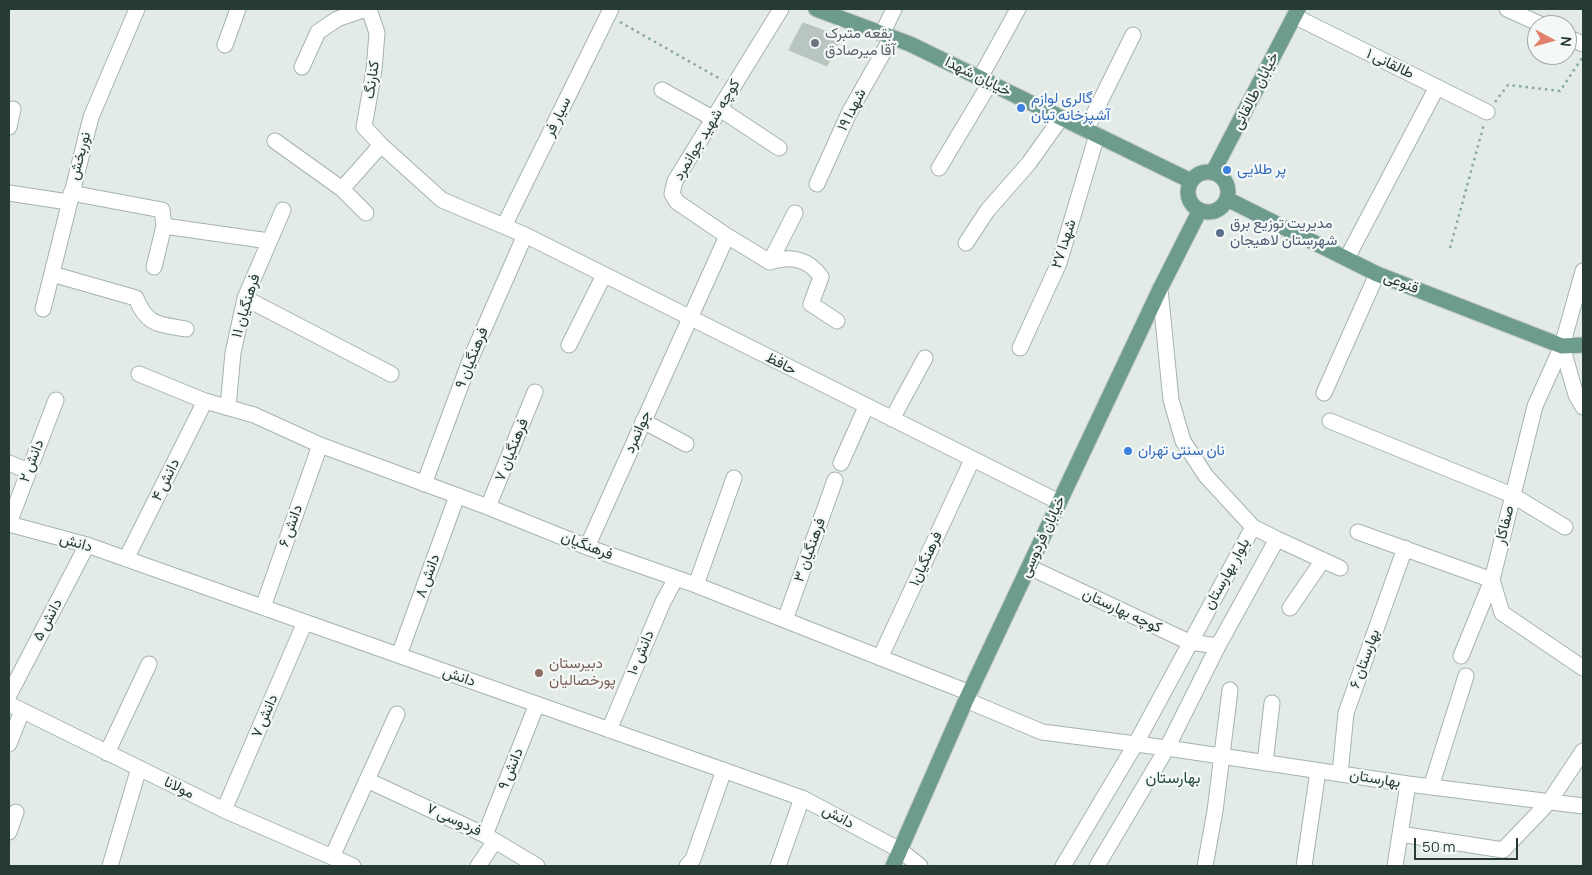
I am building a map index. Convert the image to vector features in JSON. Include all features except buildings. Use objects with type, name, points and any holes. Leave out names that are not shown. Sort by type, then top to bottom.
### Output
[{"type":"main road","name":"خیابان شهدا","points":[[816,9],[887,36],[985,80],[1191,181]]},
{"type":"main road","name":"خیابان طالقانی","points":[[1213,172],[1296,12]]},
{"type":"main road","points":[[1213,172],[1223,179],[1226,184],[1227,199],[1217,210],[1206,212],[1194,206],[1188,194],[1191,181],[1201,173],[1213,172]]},
{"type":"main road","name":"قنوعی","points":[[1227,199],[1377,274],[1562,346],[1583,345]]},
{"type":"main road","name":"خیابان فردوسی","points":[[893,866],[968,696],[1160,289],[1200,210]]},
{"type":"street","name":"نوربخش","points":[[43,309],[69,198],[91,117],[136,9]]},
{"type":"street","points":[[225,45],[238,9]]},
{"type":"street","points":[[302,67],[318,32],[338,19],[368,9]]},
{"type":"street","name":"کنارنگ","points":[[368,9],[378,33],[364,127],[381,145]]},
{"type":"street","name":"کوچه شهید جوانمرد","points":[[727,236],[677,202],[672,194],[675,181],[781,9]]},
{"type":"street","name":"شهدا ۱۹","points":[[817,184],[887,36],[894,9]]},
{"type":"street","points":[[938,168],[985,80],[1018,9]]},
{"type":"street","points":[[1507,9],[1527,18]]},
{"type":"street","name":"سیار فر","points":[[504,226],[610,12]]},
{"type":"street","name":"طالقانی ۱","points":[[1296,12],[1487,112]]},
{"type":"street","name":"۲۷ شهدا","points":[[1020,348],[1059,263],[1091,132],[1133,35]]},
{"type":"street","points":[[1347,258],[1437,87]]},
{"type":"street","points":[[662,90],[717,114],[779,148]]},
{"type":"street","points":[[9,127],[13,109]]},
{"type":"street","points":[[966,243],[987,211],[1029,162],[1061,118]]},
{"type":"street","points":[[275,141],[342,189],[366,213]]},
{"type":"street","points":[[342,189],[381,145]]},
{"type":"street","name":"حافظ","points":[[381,145],[442,200],[525,235],[1059,502]]},
{"type":"street","points":[[9,193],[69,198],[162,210],[164,226],[154,267]]},
{"type":"street","name":"فرهنگیان ۱۱","points":[[228,407],[233,353],[245,298],[283,210]]},
{"type":"street","points":[[770,262],[795,213]]},
{"type":"street","points":[[164,226],[269,241]]},
{"type":"street","name":"فرهنگیان ۹","points":[[424,484],[471,358],[525,235]]},
{"type":"street","points":[[689,317],[727,236],[770,262]]},
{"type":"street","points":[[770,262],[781,258],[794,258],[815,267],[821,277],[811,304],[838,320]]},
{"type":"street","name":"صفاکار","points":[[1461,656],[1492,580],[1535,406],[1562,346],[1583,271]]},
{"type":"street","points":[[52,274],[136,298],[141,311],[153,323],[186,329]]},
{"type":"street","points":[[1324,393],[1377,274]]},
{"type":"street","points":[[569,345],[604,276]]},
{"type":"street","points":[[1160,289],[1171,400],[1182,442],[1206,476],[1254,526]]},
{"type":"street","points":[[245,298],[390,374]]},
{"type":"street","name":"جوانمرد","points":[[588,547],[689,317]]},
{"type":"street","points":[[1562,346],[1576,395],[1583,407]]},
{"type":"street","points":[[892,419],[925,358]]},
{"type":"street","name":"فرهنگیان","points":[[139,374],[205,401],[254,415],[320,445],[488,507],[588,547],[696,585],[880,658],[968,696],[1042,732],[1135,745]]},
{"type":"street","name":"فرهنگیان ۷","points":[[488,507],[535,392]]},
{"type":"street","name":"دانش ۲","points":[[9,524],[56,400]]},
{"type":"street","name":"دانش ۴","points":[[126,559],[205,401]]},
{"type":"street","points":[[842,463],[866,407]]},
{"type":"street","points":[[643,420],[686,444]]},
{"type":"street","points":[[1330,421],[1512,495],[1565,527]]},
{"type":"street","name":"دانش ۶","points":[[263,607],[320,445]]},
{"type":"street","name":"فرهنگیان۱","points":[[880,658],[972,460]]},
{"type":"street","points":[[9,463],[28,472]]},
{"type":"street","points":[[696,585],[734,478]]},
{"type":"street","name":"فرهنگیان ۳","points":[[784,620],[835,480]]},
{"type":"street","name":"دانش ۸","points":[[399,655],[457,496]]},
{"type":"street","name":"دانش","points":[[9,524],[87,545],[802,798],[900,850],[920,866]]},
{"type":"street","name":"بلوار بهارستان","points":[[1063,866],[1135,745],[1254,526],[1277,539],[1218,646],[1167,748],[1097,866]]},
{"type":"street","points":[[1358,532],[1492,580],[1502,613],[1583,668]]},
{"type":"street","points":[[1277,539],[1340,568]]},
{"type":"street","name":"دانش ۵","points":[[9,695],[87,545]]},
{"type":"street","name":"بهارستان ۶","points":[[1340,774],[1346,713],[1406,548]]},
{"type":"street","points":[[1290,608],[1323,560]]},
{"type":"street","name":"کوچه بهارستان","points":[[1029,567],[1190,642],[1218,646]]},
{"type":"street","name":"دانش ۱۰","points":[[609,730],[662,602],[676,578]]},
{"type":"street","name":"دانش ۷","points":[[224,810],[305,622]]},
{"type":"street","points":[[107,754],[149,664]]},
{"type":"street","points":[[1430,787],[1466,676]]},
{"type":"street","points":[[1206,866],[1230,690]]},
{"type":"street","points":[[1265,763],[1272,703]]},
{"type":"street","name":"دانش ۹","points":[[478,866],[490,838],[537,704]]},
{"type":"street","points":[[9,744],[15,708]]},
{"type":"street","name":"مولانا","points":[[15,708],[224,810],[353,866]]},
{"type":"street","points":[[332,857],[397,714]]},
{"type":"street","name":"بهارستان","points":[[1135,745],[1167,748],[1430,787],[1583,806]]},
{"type":"street","points":[[1400,834],[1503,850],[1549,802],[1583,751]]},
{"type":"street","points":[[110,866],[139,768]]},
{"type":"street","points":[[687,866],[693,859],[724,770]]},
{"type":"street","points":[[1304,866],[1318,771]]},
{"type":"street","name":"فردوسی ۷","points":[[367,780],[490,838],[537,866]]},
{"type":"street","points":[[1395,866],[1408,784]]},
{"type":"street","points":[[778,866],[802,798]]},
{"type":"street","points":[[9,832],[16,812]]},
{"type":"path","points":[[610,12],[733,87]]},
{"type":"path","points":[[1450,248],[1487,112],[1508,84],[1560,91],[1583,56]]},
{"type":"place","name":"بقعه متبرک آقا میرصادق","points":[[815,43]]},
{"type":"place","name":"گالری لوازم آشپزخانه تیان","points":[[1021,108]]},
{"type":"place","name":"پر طلایی","points":[[1227,170]]},
{"type":"place","name":"مدیریت توزیع برق شهرستان لاهیجان","points":[[1220,233]]},
{"type":"place","name":"نان سنتی تهران","points":[[1128,451]]},
{"type":"place","name":"دبیرستان پورخصالیان","points":[[539,673]]},
{"type":"district","name":"بهارستان","points":[[1173,779]]}]
